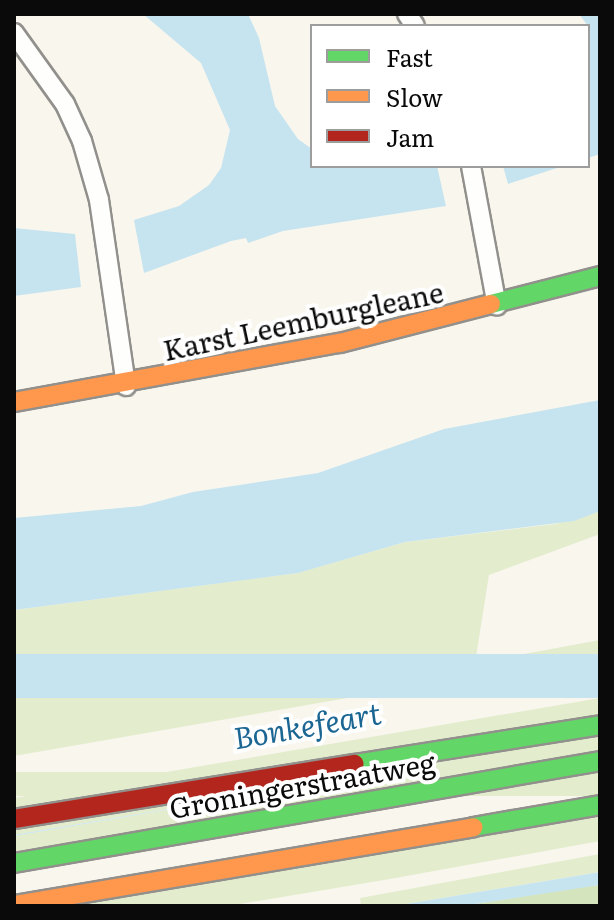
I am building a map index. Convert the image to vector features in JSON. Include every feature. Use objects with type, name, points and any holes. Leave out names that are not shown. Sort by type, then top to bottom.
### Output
[{"type":"main road","name":"Karst Leemburgleane","points":[[14,402],[126,386],[497,306],[600,276]]},
{"type":"main road","name":"Groningerstraatweg","points":[[14,819],[600,725]]},
{"type":"main road","name":"Groningerstraatweg","points":[[14,863],[600,761]]},
{"type":"main road","points":[[14,905],[600,805]]},
{"type":"street","points":[[14,33],[65,104],[82,141],[99,200],[126,386]]},
{"type":"street","points":[[471,168],[497,306]]},
{"type":"green space","points":[[600,511],[600,534],[489,575],[475,663],[600,640],[600,654],[14,756],[14,610],[297,573],[405,542],[555,524]]},
{"type":"green space","points":[[600,698],[600,717],[14,812],[14,798]]},
{"type":"green space","points":[[600,734],[600,751],[14,853],[14,836],[476,757],[14,835],[14,826]]},
{"type":"green space","points":[[14,772],[600,772],[600,796],[14,796]]},
{"type":"green space","points":[[600,815],[600,841],[390,879],[228,906],[70,906]]},
{"type":"green space","points":[[600,854],[600,872],[394,906],[361,906],[360,898]]},
{"type":"green space","points":[[600,885],[600,906],[462,906],[582,887]]},
{"type":"water","points":[[143,14],[248,14],[259,38],[275,106],[298,139],[310,148],[310,168],[437,168],[446,206],[283,231],[248,243],[246,238],[231,241],[144,273],[134,220],[179,206],[209,185],[221,168],[230,130],[201,63]]},
{"type":"water","points":[[579,14],[600,14],[600,154],[590,157],[590,24]]},
{"type":"water","points":[[504,168],[557,168],[508,184]]},
{"type":"water","points":[[14,228],[75,234],[81,287],[14,296]]},
{"type":"water","points":[[600,400],[600,511],[574,521],[405,542],[298,573],[14,610],[14,518],[141,506],[193,492],[318,473],[444,429]]},
{"type":"water","points":[[14,654],[600,654],[600,698],[14,698]]},
{"type":"water","points":[[476,757],[14,836],[14,835]]},
{"type":"water","points":[[600,872],[600,885],[462,906],[394,906]]},
{"type":"traffic: fast","points":[[491,304],[600,276]]},
{"type":"traffic: fast","points":[[355,764],[600,725]]},
{"type":"traffic: fast","points":[[14,863],[600,761]]},
{"type":"traffic: fast","points":[[473,827],[600,805]]},
{"type":"traffic: slow","points":[[14,402],[340,343],[491,304]]},
{"type":"traffic: slow","points":[[14,905],[473,827]]},
{"type":"traffic: jam","points":[[14,819],[355,764]]},
{"type":"water label","name":"Bonkefeart","points":[[307,724]]}]
